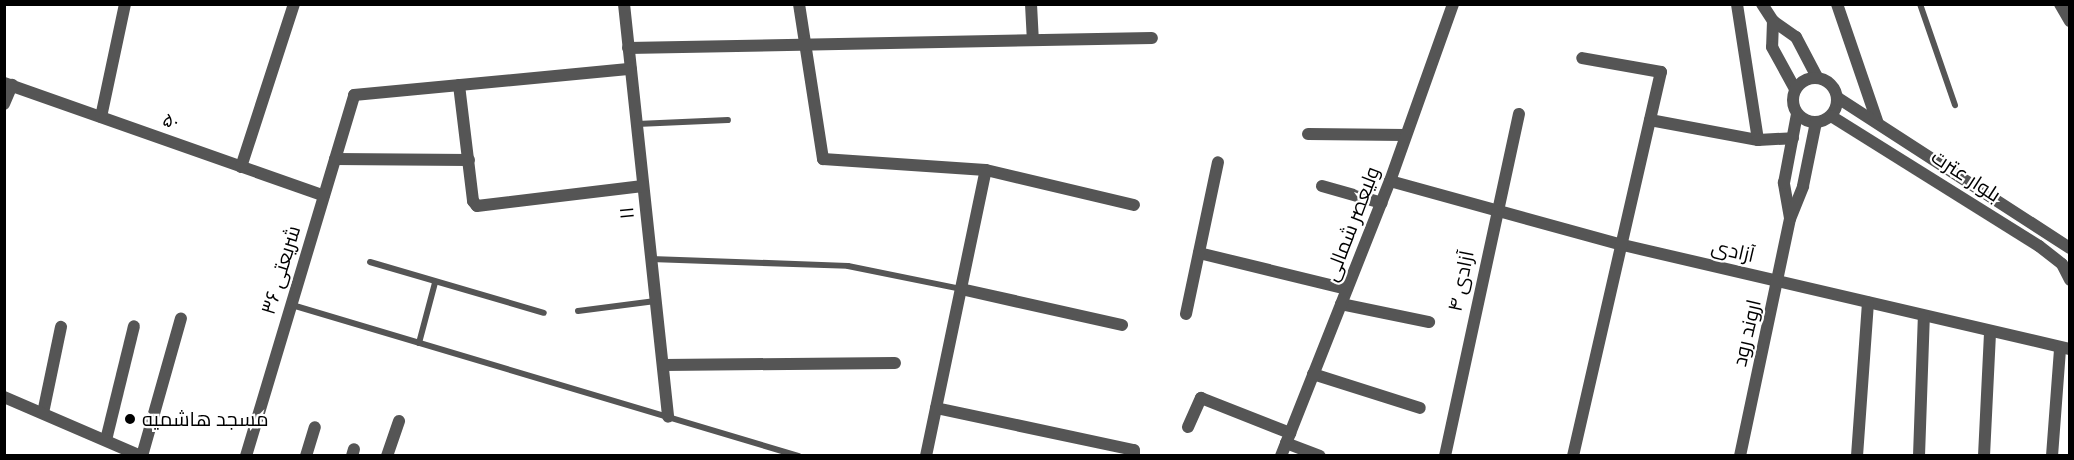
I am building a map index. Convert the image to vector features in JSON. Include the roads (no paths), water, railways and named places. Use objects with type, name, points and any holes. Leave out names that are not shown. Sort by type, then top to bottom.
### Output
[{"type":"street","points":[[101,117],[125,4]]},
{"type":"street","points":[[241,167],[294,4]]},
{"type":"street","name":"۱۱","points":[[624,4],[668,417]]},
{"type":"street","points":[[799,4],[824,159],[986,170],[1134,206]]},
{"type":"street","points":[[1031,4],[1033,40]]},
{"type":"street","name":"ولیعصر شمالی","points":[[1281,456],[1382,203],[1453,4]]},
{"type":"street","points":[[1737,4],[1758,140]]},
{"type":"street","points":[[1762,4],[1773,21],[1796,37],[1817,77]]},
{"type":"street","points":[[1837,4],[1877,121]]},
{"type":"street","points":[[2060,4],[2070,21]]},
{"type":"street","points":[[1773,21],[1772,47],[1796,89]]},
{"type":"street","points":[[628,48],[1152,38]]},
{"type":"street","points":[[1573,456],[1661,72],[1582,58]]},
{"type":"street","points":[[631,69],[459,85],[470,160],[473,201],[477,206],[643,186]]},
{"type":"street","points":[[1817,77],[1829,82],[1838,98],[1831,116],[1816,122],[1797,114],[1793,102],[1796,89],[1804,80],[1817,77]]},
{"type":"street","points":[[4,105],[8,84]]},
{"type":"street","name":"۵۰","points":[[8,84],[324,196]]},
{"type":"street","name":"شریعتی ۳۶","points":[[246,456],[354,95],[459,85]]},
{"type":"street","name":"بلوار عترت","points":[[1838,98],[1877,121],[2070,248]]},
{"type":"street","name":"آزادی ۴","points":[[1444,456],[1496,210],[1519,114]]},
{"type":"street","name":"اروند رود","points":[[1790,219],[1784,183],[1797,114]]},
{"type":"street","name":"بلوار عترت","points":[[1831,116],[2039,246],[2062,264],[2070,280]]},
{"type":"street","points":[[1650,120],[1758,140],[1793,138]]},
{"type":"street","name":"اروند رود","points":[[1740,456],[1779,281],[1790,219],[1803,186],[1816,122]]},
{"type":"street","points":[[1308,134],[1405,135]]},
{"type":"street","points":[[335,159],[470,160]]},
{"type":"street","points":[[1186,314],[1218,162]]},
{"type":"street","points":[[926,456],[986,170]]},
{"type":"street","name":"آزادی","points":[[1390,181],[1623,245],[2065,350]]},
{"type":"street","points":[[1322,186],[1382,203]]},
{"type":"street","points":[[1199,253],[1347,289]]},
{"type":"street","points":[[961,289],[1122,325]]},
{"type":"street","points":[[1857,456],[1868,302]]},
{"type":"street","points":[[1341,304],[1429,322]]},
{"type":"street","points":[[1919,456],[1924,316]]},
{"type":"street","points":[[4,397],[142,456],[181,318]]},
{"type":"street","points":[[106,440],[134,326]]},
{"type":"street","points":[[43,413],[62,327]]},
{"type":"street","points":[[1984,456],[1990,333]]},
{"type":"street","points":[[2052,456],[2065,350]]},
{"type":"street","points":[[663,365],[895,363]]},
{"type":"street","points":[[1313,374],[1420,408]]},
{"type":"street","points":[[1188,427],[1201,398],[1288,438],[1320,456]]},
{"type":"street","points":[[936,408],[1134,450],[1134,456]]},
{"type":"street","points":[[387,456],[399,421]]},
{"type":"street","points":[[306,456],[315,427]]},
{"type":"lane","points":[[1920,4],[1955,105]]},
{"type":"lane","points":[[637,124],[728,120]]},
{"type":"lane","points":[[651,259],[848,266],[961,289]]},
{"type":"lane","points":[[370,262],[435,283],[544,313]]},
{"type":"lane","points":[[419,343],[435,283]]},
{"type":"lane","points":[[578,311],[656,301]]},
{"type":"lane","points":[[291,305],[799,456]]},
{"type":"place","name":"مسجد هاشمیه","points":[[130,419]]}]
